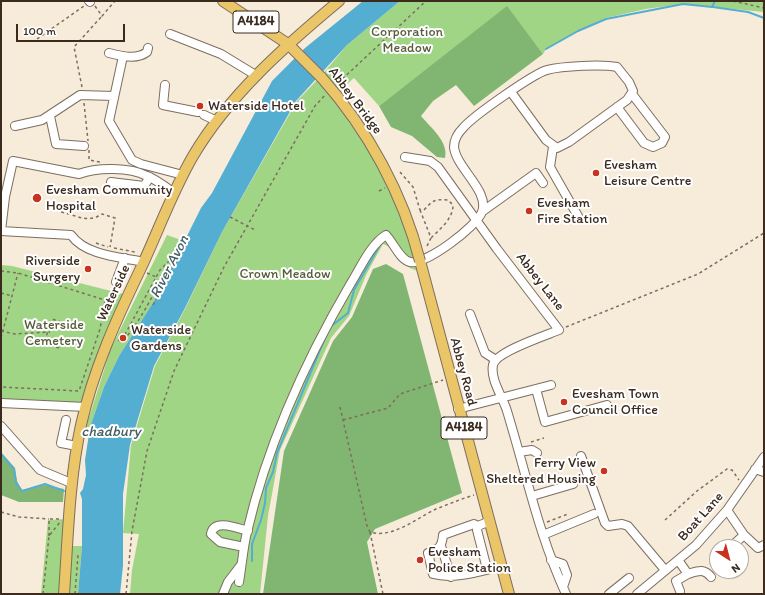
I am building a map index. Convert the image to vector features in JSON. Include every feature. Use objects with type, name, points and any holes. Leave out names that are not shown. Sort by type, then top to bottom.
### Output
[{"type":"main road","name":"A4184","points":[[223,1],[289,45]]},
{"type":"main road","name":"Waterside","points":[[64,594],[71,483],[77,446],[86,407],[108,336],[174,193],[193,155],[217,121],[257,76],[289,45],[339,1]]},
{"type":"main road","name":"Abbey Bridge","points":[[289,45],[333,91],[356,121],[381,161]]},
{"type":"main road","name":"Abbey Road","points":[[381,161],[401,203],[420,261],[458,409],[509,594]]},
{"type":"street","points":[[170,34],[221,54],[257,76]]},
{"type":"street","points":[[109,53],[123,56],[139,56],[147,52],[148,48]]},
{"type":"street","points":[[123,56],[109,121],[132,160],[141,164],[183,175]]},
{"type":"street","points":[[483,210],[480,192],[456,155],[454,146],[457,136],[463,127],[510,92],[539,73],[548,69],[611,66],[617,67],[625,75],[632,87],[632,94],[665,137],[662,143],[653,147],[644,143],[617,107]]},
{"type":"street","points":[[165,85],[163,105],[201,113],[217,121]]},
{"type":"street","points":[[510,92],[553,147],[550,167],[578,218]]},
{"type":"street","points":[[553,147],[561,147],[569,142],[617,107],[632,94]]},
{"type":"street","points":[[15,126],[42,120],[80,95],[114,96]]},
{"type":"street","points":[[50,116],[56,144],[84,146]]},
{"type":"street","name":"Abbey Lane","points":[[405,158],[430,161],[438,167],[478,220],[497,249],[559,330],[509,351],[496,360]]},
{"type":"street","points":[[144,260],[125,258],[85,247],[77,243],[71,235],[2,227],[5,197],[13,160],[79,174],[89,170],[113,168],[150,177],[174,193]]},
{"type":"street","points":[[239,582],[244,548],[257,494],[288,410],[328,323],[374,245],[386,235],[404,259],[410,262],[420,261],[441,249],[478,220],[483,210],[536,173],[543,183]]},
{"type":"street","points":[[111,182],[144,186],[150,177]]},
{"type":"street","points":[[116,282],[125,258]]},
{"type":"street","points":[[470,314],[485,353],[496,360],[493,364],[494,374],[507,409],[551,560],[564,591]]},
{"type":"street","points":[[458,409],[551,385]]},
{"type":"street","points":[[536,389],[545,422],[607,405]]},
{"type":"street","points":[[1,403],[86,407]]},
{"type":"street","points":[[66,420],[61,443],[77,446]]},
{"type":"street","points":[[1,426],[40,470],[71,483]]},
{"type":"street","points":[[519,452],[532,450],[537,452]]},
{"type":"street","points":[[581,456],[604,523],[608,526],[629,523],[665,570]]},
{"type":"street","name":"Boat Lane","points":[[637,594],[696,545],[727,510],[764,457]]},
{"type":"street","points":[[755,469],[764,472]]},
{"type":"street","points":[[532,496],[573,484]]},
{"type":"street","points":[[727,510],[744,535],[758,548],[764,544]]},
{"type":"street","points":[[543,535],[594,514]]},
{"type":"street","points":[[451,576],[441,546],[443,535],[474,524],[478,526],[490,521]]},
{"type":"street","points":[[244,548],[220,542],[211,534],[212,530],[216,526],[224,525],[248,531]]},
{"type":"street","points":[[478,526],[477,530],[487,569]]},
{"type":"street","points":[[740,539],[744,535]]},
{"type":"street","points":[[441,546],[439,549],[428,553],[428,560],[433,574],[444,577],[502,566]]},
{"type":"street","points":[[678,560],[688,574]]},
{"type":"street","points":[[223,594],[228,582],[242,565]]},
{"type":"street","points":[[680,591],[676,581],[688,574],[704,570],[709,575]]},
{"type":"street","points":[[609,594],[629,578]]},
{"type":"street","points":[[649,584],[649,594]]},
{"type":"path","points":[[37,39],[90,1],[102,16],[115,1]]},
{"type":"path","points":[[337,83],[426,1]]},
{"type":"path","points":[[733,1],[764,8]]},
{"type":"path","points":[[126,594],[132,531],[147,451],[171,378],[224,267],[315,106],[329,91]]},
{"type":"path","points":[[400,172],[413,187],[431,238]]},
{"type":"path","points":[[420,210],[424,210],[432,200],[437,199],[448,200],[453,205],[453,209],[445,225],[431,238],[426,249]]},
{"type":"path","points":[[62,212],[84,219],[96,218],[102,214],[115,218],[110,247]]},
{"type":"path","points":[[230,217],[255,230]]},
{"type":"path","points":[[559,330],[698,274],[764,233]]},
{"type":"path","points":[[95,243],[134,251],[144,260]]},
{"type":"path","points":[[108,336],[121,341],[127,338],[171,264],[178,245]]},
{"type":"path","points":[[121,341],[160,270],[173,256]]},
{"type":"path","points":[[153,305],[164,287],[178,258]]},
{"type":"path","points":[[171,264],[175,265]]},
{"type":"path","points":[[1,271],[18,273],[105,300],[100,329],[79,391],[1,387]]},
{"type":"path","points":[[1,338],[18,273]]},
{"type":"path","points":[[158,285],[164,287]]},
{"type":"path","points":[[1,293],[12,296]]},
{"type":"path","points":[[59,348],[44,343],[49,332],[52,319],[67,324]]},
{"type":"path","points":[[2,331],[15,334],[49,332]]},
{"type":"path","points":[[343,420],[388,408],[400,394],[450,378]]},
{"type":"path","points":[[340,407],[370,532],[383,594]]},
{"type":"path","points":[[665,520],[697,491],[727,469],[732,470],[744,486]]},
{"type":"path","points":[[370,532],[377,534],[397,529],[448,504],[482,492]]},
{"type":"path","points":[[1,512],[19,517],[62,519],[49,536]]},
{"type":"path","points":[[540,525],[568,514]]},
{"type":"path","points":[[43,594],[49,536],[49,519]]},
{"type":"path","points":[[75,594],[78,555]]},
{"type":"green space","name":"Corporation Meadow","points":[[400,1],[764,1],[764,12],[683,4],[646,9],[606,18],[578,31],[546,49],[543,54],[507,7],[379,106],[354,78],[339,91],[322,75],[347,45]]},
{"type":"green space","points":[[507,6],[543,54],[474,106],[456,85],[433,101],[421,116],[442,141],[446,152],[445,158],[437,157],[412,136],[391,127],[379,106]]},
{"type":"green space","name":"Crown Meadow","points":[[319,78],[351,114],[402,211],[421,272],[402,263],[392,252],[390,247],[383,244],[367,273],[349,316],[331,338],[280,450],[268,516],[260,594],[130,594],[132,570],[139,534],[123,533],[131,445],[155,366],[185,309],[222,232],[297,101]]},
{"type":"green space","name":"Waterside Gardens","points":[[167,235],[184,241],[156,298],[119,356],[104,387],[90,427],[86,427],[111,348]]},
{"type":"green space","points":[[386,264],[403,274],[462,493],[375,529],[367,542],[378,594],[263,594],[284,451],[333,341],[352,317],[373,269]]},
{"type":"green space","name":"Waterside Cemetery","points":[[1,265],[12,266],[127,295],[86,407],[1,403]]},
{"type":"green space","points":[[1,452],[15,468],[17,481],[22,490],[45,485],[64,489],[63,502],[19,502],[1,495]]},
{"type":"green space","points":[[69,519],[68,546],[82,546],[78,594],[41,594],[48,520]]},
{"type":"water","name":"chadbury","points":[[363,1],[400,1],[347,45],[296,101],[222,232],[185,308],[154,366],[130,445],[123,494],[123,566],[120,594],[78,594],[82,546],[82,499],[80,493],[83,489],[86,475],[85,460],[90,427],[104,387],[119,356],[156,298],[201,208],[212,193],[272,81],[305,48]]},
{"type":"waterway","points":[[546,49],[578,31],[606,19],[683,4],[712,7],[715,1]]},
{"type":"waterway","points":[[713,7],[748,12],[764,18]]},
{"type":"waterway","points":[[330,327],[348,313],[354,290],[380,245]]},
{"type":"waterway","points":[[252,561],[252,544],[261,520],[265,503],[266,488],[273,472],[277,453],[325,338]]},
{"type":"waterway","points":[[1,454],[14,469],[16,483],[22,491],[45,484],[64,491]]},
{"type":"place","name":"Waterside Hotel","points":[[200,106]]},
{"type":"place","name":"Evesham Leisure Centre","points":[[596,173]]},
{"type":"place","name":"Evesham Community Hospital","points":[[37,198]]},
{"type":"place","name":"Evesham Fire Station","points":[[529,211]]},
{"type":"place","name":"Riverside Surgery","points":[[88,269]]},
{"type":"place","name":"Waterside Gardens","points":[[123,338]]},
{"type":"place","name":"Evesham Town Council Office","points":[[564,402]]},
{"type":"place","name":"Ferry View Sheltered Housing","points":[[604,471]]},
{"type":"place","name":"Evesham Police Station","points":[[420,560]]},
{"type":"water label","name":"River Avon","points":[[170,267]]}]
